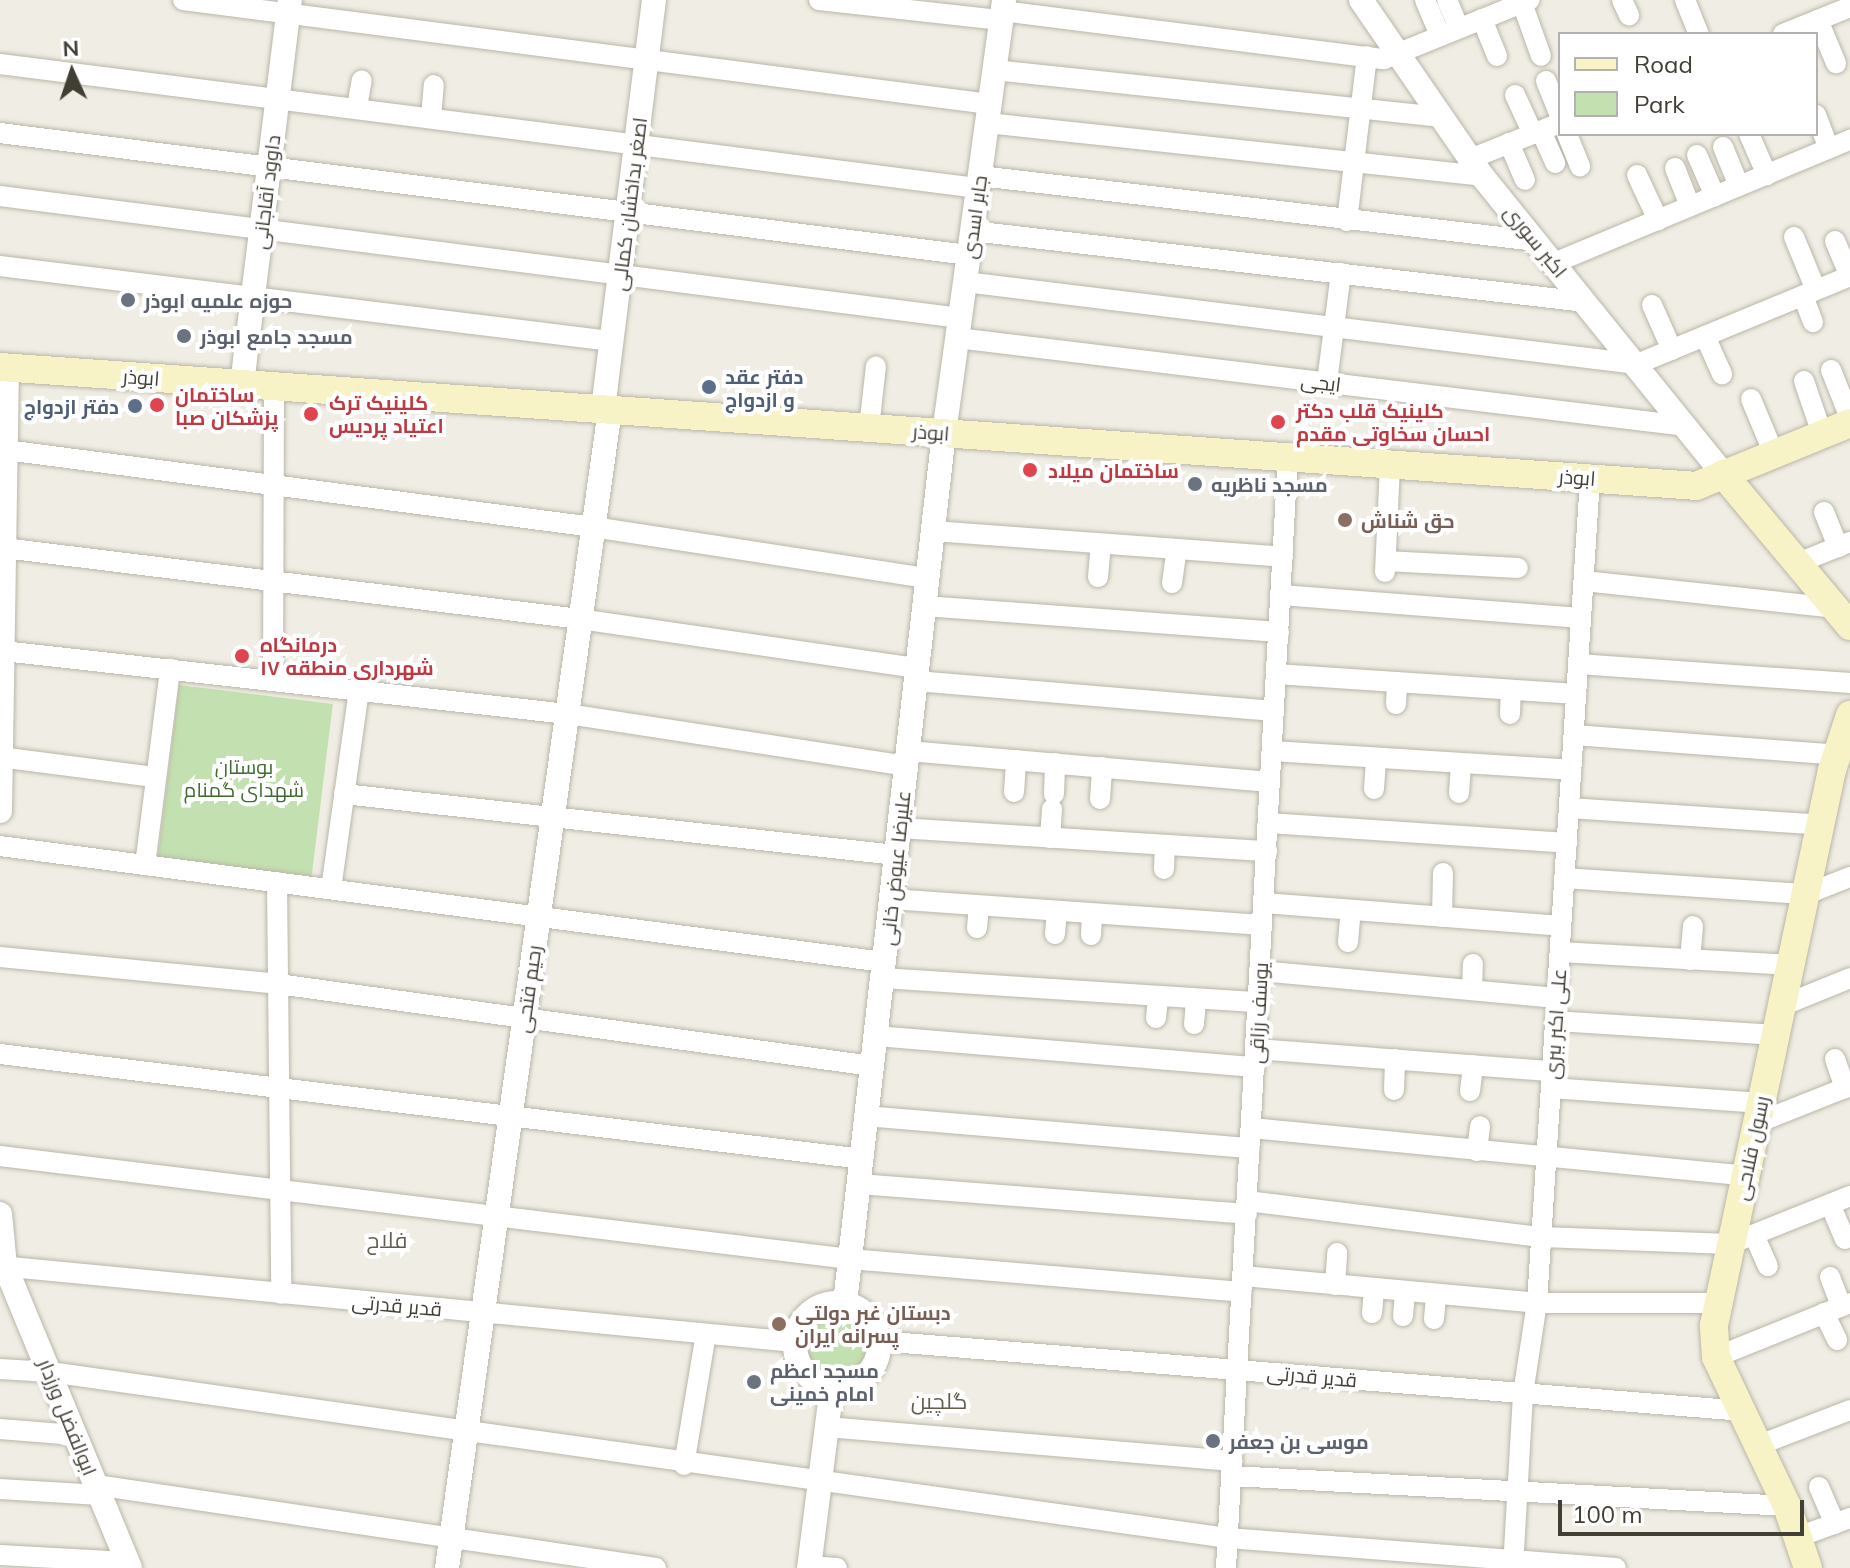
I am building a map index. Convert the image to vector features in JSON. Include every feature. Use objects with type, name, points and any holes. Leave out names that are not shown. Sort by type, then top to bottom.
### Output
[{"type":"main road","name":"ابوذر","points":[[4,367],[1696,486],[1850,420]]},
{"type":"main road","points":[[1723,474],[1843,617]]},
{"type":"main road","name":"رسول فلاحی","points":[[1808,1568],[1787,1506],[1716,1357],[1718,1303],[1742,1239],[1746,1176],[1775,1035],[1850,715]]},
{"type":"street","points":[[183,0],[289,6],[988,114],[1354,162],[1476,168],[1509,143],[1545,129]]},
{"type":"street","name":"اصغر بداخشان کمالی","points":[[606,409],[611,341],[654,0]]},
{"type":"street","points":[[819,0],[1002,10],[1367,56],[1396,54],[1526,2],[1541,56]]},
{"type":"street","points":[[1425,0],[1450,32]]},
{"type":"street","points":[[1447,0],[1450,32]]},
{"type":"street","points":[[1685,0],[1698,32]]},
{"type":"street","name":"اکبر سوری","points":[[1356,1],[1476,168],[1723,474]]},
{"type":"street","name":"داوود آقاجانی","points":[[242,384],[289,6]]},
{"type":"street","name":"جابر اسدی","points":[[944,433],[1002,10]]},
{"type":"street","points":[[1788,32],[1832,10],[1836,63]]},
{"type":"street","points":[[1482,19],[1497,56]]},
{"type":"street","points":[[1347,221],[1367,56]]},
{"type":"street","points":[[0,64],[636,143],[1536,241]]},
{"type":"street","points":[[994,70],[1438,117]]},
{"type":"street","points":[[357,107],[362,80]]},
{"type":"street","points":[[1546,81],[1558,110]]},
{"type":"street","points":[[431,117],[434,85]]},
{"type":"street","points":[[1515,95],[1545,129],[1555,163]]},
{"type":"street","points":[[1818,120],[1829,149]]},
{"type":"street","points":[[0,133],[628,210],[970,243],[1341,273],[1586,302]]},
{"type":"street","points":[[1568,136],[1580,166]]},
{"type":"street","points":[[1750,136],[1767,175]]},
{"type":"street","points":[[1554,263],[1850,140]]},
{"type":"street","points":[[1509,143],[1525,180]]},
{"type":"street","points":[[1723,147],[1739,186]]},
{"type":"street","points":[[1697,155],[1715,196]]},
{"type":"street","points":[[1675,168],[1690,206]]},
{"type":"street","points":[[1637,175],[1658,220]]},
{"type":"street","name":"ایجی","points":[[0,196],[619,278],[1327,382],[1685,426]]},
{"type":"street","points":[[1794,237],[1810,293],[1813,322]]},
{"type":"street","points":[[965,282],[1637,364],[1850,276],[1835,241]]},
{"type":"street","points":[[0,266],[253,294],[611,341]]},
{"type":"street","points":[[1327,382],[1341,273]]},
{"type":"street","points":[[1652,305],[1672,350]]},
{"type":"street","points":[[1705,336],[1722,374]]},
{"type":"street","points":[[869,428],[876,366]]},
{"type":"street","points":[[0,811],[6,450],[4,367]]},
{"type":"street","points":[[1831,370],[1850,420]]},
{"type":"street","points":[[1804,381],[1822,434]]},
{"type":"street","points":[[273,681],[274,386]]},
{"type":"street","points":[[1751,399],[1774,454]]},
{"type":"street","name":"رحیم فتحی","points":[[447,1568],[593,527],[606,409]]},
{"type":"street","name":"علیرضا عیوض خانی","points":[[845,1303],[944,433]]},
{"type":"street","points":[[6,450],[273,482],[927,578]]},
{"type":"street","name":"یوسف رزاقی","points":[[1226,1568],[1288,457]]},
{"type":"street","points":[[1390,464],[1385,568],[1518,568]]},
{"type":"street","name":"علی اکبر ببری","points":[[1513,1566],[1523,1394],[1537,1303],[1590,478]]},
{"type":"street","points":[[1798,563],[1844,544],[1824,512]]},
{"type":"street","points":[[933,531],[1283,557]]},
{"type":"street","points":[[1098,577],[1101,544]]},
{"type":"street","points":[[4,548],[580,619],[916,674],[1274,711]]},
{"type":"street","points":[[1172,583],[1177,549]]},
{"type":"street","points":[[1584,581],[1843,617]]},
{"type":"street","points":[[1281,595],[1581,618]]},
{"type":"street","points":[[924,606],[1279,632]]},
{"type":"street","points":[[3,651],[567,714],[907,758],[1016,760],[1270,782]]},
{"type":"street","points":[[1578,664],[1850,683]]},
{"type":"street","points":[[145,865],[170,669]]},
{"type":"street","points":[[1276,674],[1576,694]]},
{"type":"street","points":[[1396,704],[1397,682]]},
{"type":"street","points":[[331,889],[359,690]]},
{"type":"street","points":[[1510,714],[1511,690]]},
{"type":"street","points":[[1574,735],[1840,763]]},
{"type":"street","points":[[1272,751],[1571,770]]},
{"type":"street","points":[[0,757],[154,777]]},
{"type":"street","points":[[1374,789],[1376,758]]},
{"type":"street","points":[[1014,792],[1016,760]]},
{"type":"street","points":[[1050,838],[1055,763]]},
{"type":"street","points":[[1459,793],[1461,763]]},
{"type":"street","points":[[1100,799],[1102,767]]},
{"type":"street","points":[[344,794],[896,855]]},
{"type":"street","points":[[1569,808],[1822,825]]},
{"type":"street","points":[[1268,823],[1567,843]]},
{"type":"street","points":[[899,828],[1267,851]]},
{"type":"street","points":[[1164,869],[1165,845]]},
{"type":"street","points":[[0,846],[538,917],[1157,1008],[1196,1001],[1258,1002]]},
{"type":"street","points":[[1442,917],[1443,873]]},
{"type":"street","points":[[1564,878],[1807,894],[1850,877]]},
{"type":"street","points":[[277,882],[281,1294]]},
{"type":"street","points":[[891,899],[1057,911],[1092,925],[1262,925]]},
{"type":"street","points":[[1264,903],[1561,926]]},
{"type":"street","points":[[977,928],[979,906]]},
{"type":"street","points":[[1348,942],[1351,910]]},
{"type":"street","points":[[1055,934],[1057,911]]},
{"type":"street","points":[[1690,960],[1693,926]]},
{"type":"street","points":[[1560,952],[1793,965]]},
{"type":"street","points":[[0,957],[278,984],[872,1066]]},
{"type":"street","points":[[1472,990],[1473,964]]},
{"type":"street","points":[[1260,971],[1557,998]]},
{"type":"street","points":[[1784,1005],[1850,978]]},
{"type":"street","points":[[1193,1062],[1196,1001]]},
{"type":"street","points":[[1555,1021],[1775,1035]]},
{"type":"street","points":[[876,1036],[1193,1062],[1255,1058],[1395,1059],[1473,1065],[1759,1113],[1848,1087],[1835,1059]]},
{"type":"street","points":[[0,1054],[862,1159]]},
{"type":"street","points":[[1394,1090],[1395,1059]]},
{"type":"street","points":[[1470,1091],[1473,1065]]},
{"type":"street","points":[[866,1116],[1251,1138],[1413,1152],[1477,1151],[1746,1176]]},
{"type":"street","points":[[1477,1151],[1480,1126]]},
{"type":"street","points":[[0,1156],[850,1259],[1243,1284],[1335,1285],[1537,1303],[1718,1303]]},
{"type":"street","points":[[859,1184],[1247,1208],[1391,1228],[1541,1237],[1742,1239],[1850,1196]]},
{"type":"street","points":[[1830,1204],[1845,1239]]},
{"type":"street","name":"ابوالفضل ورزدار","points":[[0,1214],[2,1266],[50,1372],[128,1565]]},
{"type":"street","points":[[1742,1239],[1768,1266]]},
{"type":"street","points":[[1335,1285],[1337,1253]]},
{"type":"street","name":"قدیر قدرتی","points":[[2,1266],[794,1342]]},
{"type":"street","points":[[1830,1277],[1838,1308],[1837,1340]]},
{"type":"street","points":[[1372,1313],[1374,1288]]},
{"type":"street","points":[[1403,1316],[1405,1292]]},
{"type":"street","points":[[1434,1319],[1436,1294]]},
{"type":"street","points":[[845,1303],[869,1317],[879,1341],[866,1376],[832,1387],[808,1377],[794,1342],[811,1311],[845,1303]]},
{"type":"street","points":[[1716,1357],[1838,1308]]},
{"type":"street","points":[[684,1465],[706,1334]]},
{"type":"street","name":"قدیر قدرتی","points":[[879,1341],[1744,1411]]},
{"type":"street","points":[[0,1369],[50,1372],[684,1465],[1228,1538],[1513,1566],[1616,1568]]},
{"type":"street","points":[[832,1387],[809,1567],[837,1568]]},
{"type":"street","points":[[1759,1445],[1850,1410]]},
{"type":"street","points":[[827,1427],[1517,1494],[1787,1506]]},
{"type":"street","points":[[0,1429],[75,1435]]},
{"type":"street","points":[[1798,1537],[1842,1521],[1819,1487]]},
{"type":"street","points":[[0,1489],[98,1490],[451,1536],[656,1568]]},
{"type":"street","points":[[0,1555],[128,1565]]},
{"type":"green space","name":"بوستان شهدای گمنام","points":[[179,685],[333,704],[311,882],[157,863]]},
{"type":"green space","points":[[837,1309],[862,1319],[872,1344],[862,1369],[837,1379],[812,1369],[802,1344],[812,1319]]},
{"type":"place","name":"حوزه علمیه ابوذر","points":[[128,300]]},
{"type":"place","name":"مسجد جامع ابوذر","points":[[184,336]]},
{"type":"place","name":"دفتر عقد و ازدواج","points":[[709,387]]},
{"type":"place","name":"ساختمان پزشکان صبا","points":[[157,405]]},
{"type":"place","name":"دفتر ازدواج","points":[[135,406]]},
{"type":"place","name":"کلینیک ترک اعتیاد پردیس","points":[[311,414]]},
{"type":"place","name":"کلینیک قلب دکتر احسان سخاوتی مقدم","points":[[1278,422]]},
{"type":"place","name":"ساختمان میلاد","points":[[1030,470]]},
{"type":"place","name":"مسجد ناظریه","points":[[1195,484]]},
{"type":"place","name":"حق شناش","points":[[1345,520]]},
{"type":"place","name":"درمانگاه شهرداری منطقه ۱۷","points":[[242,656]]},
{"type":"place","name":"دبستان غبر دولتی پسرانه ایران","points":[[779,1324]]},
{"type":"place","name":"مسجد اعظم امام خمینی","points":[[754,1382]]},
{"type":"place","name":"موسی بن جعفر","points":[[1213,1441]]},
{"type":"district","name":"فلاح","points":[[387,1241]]},
{"type":"district","name":"گلچین","points":[[939,1402]]}]
